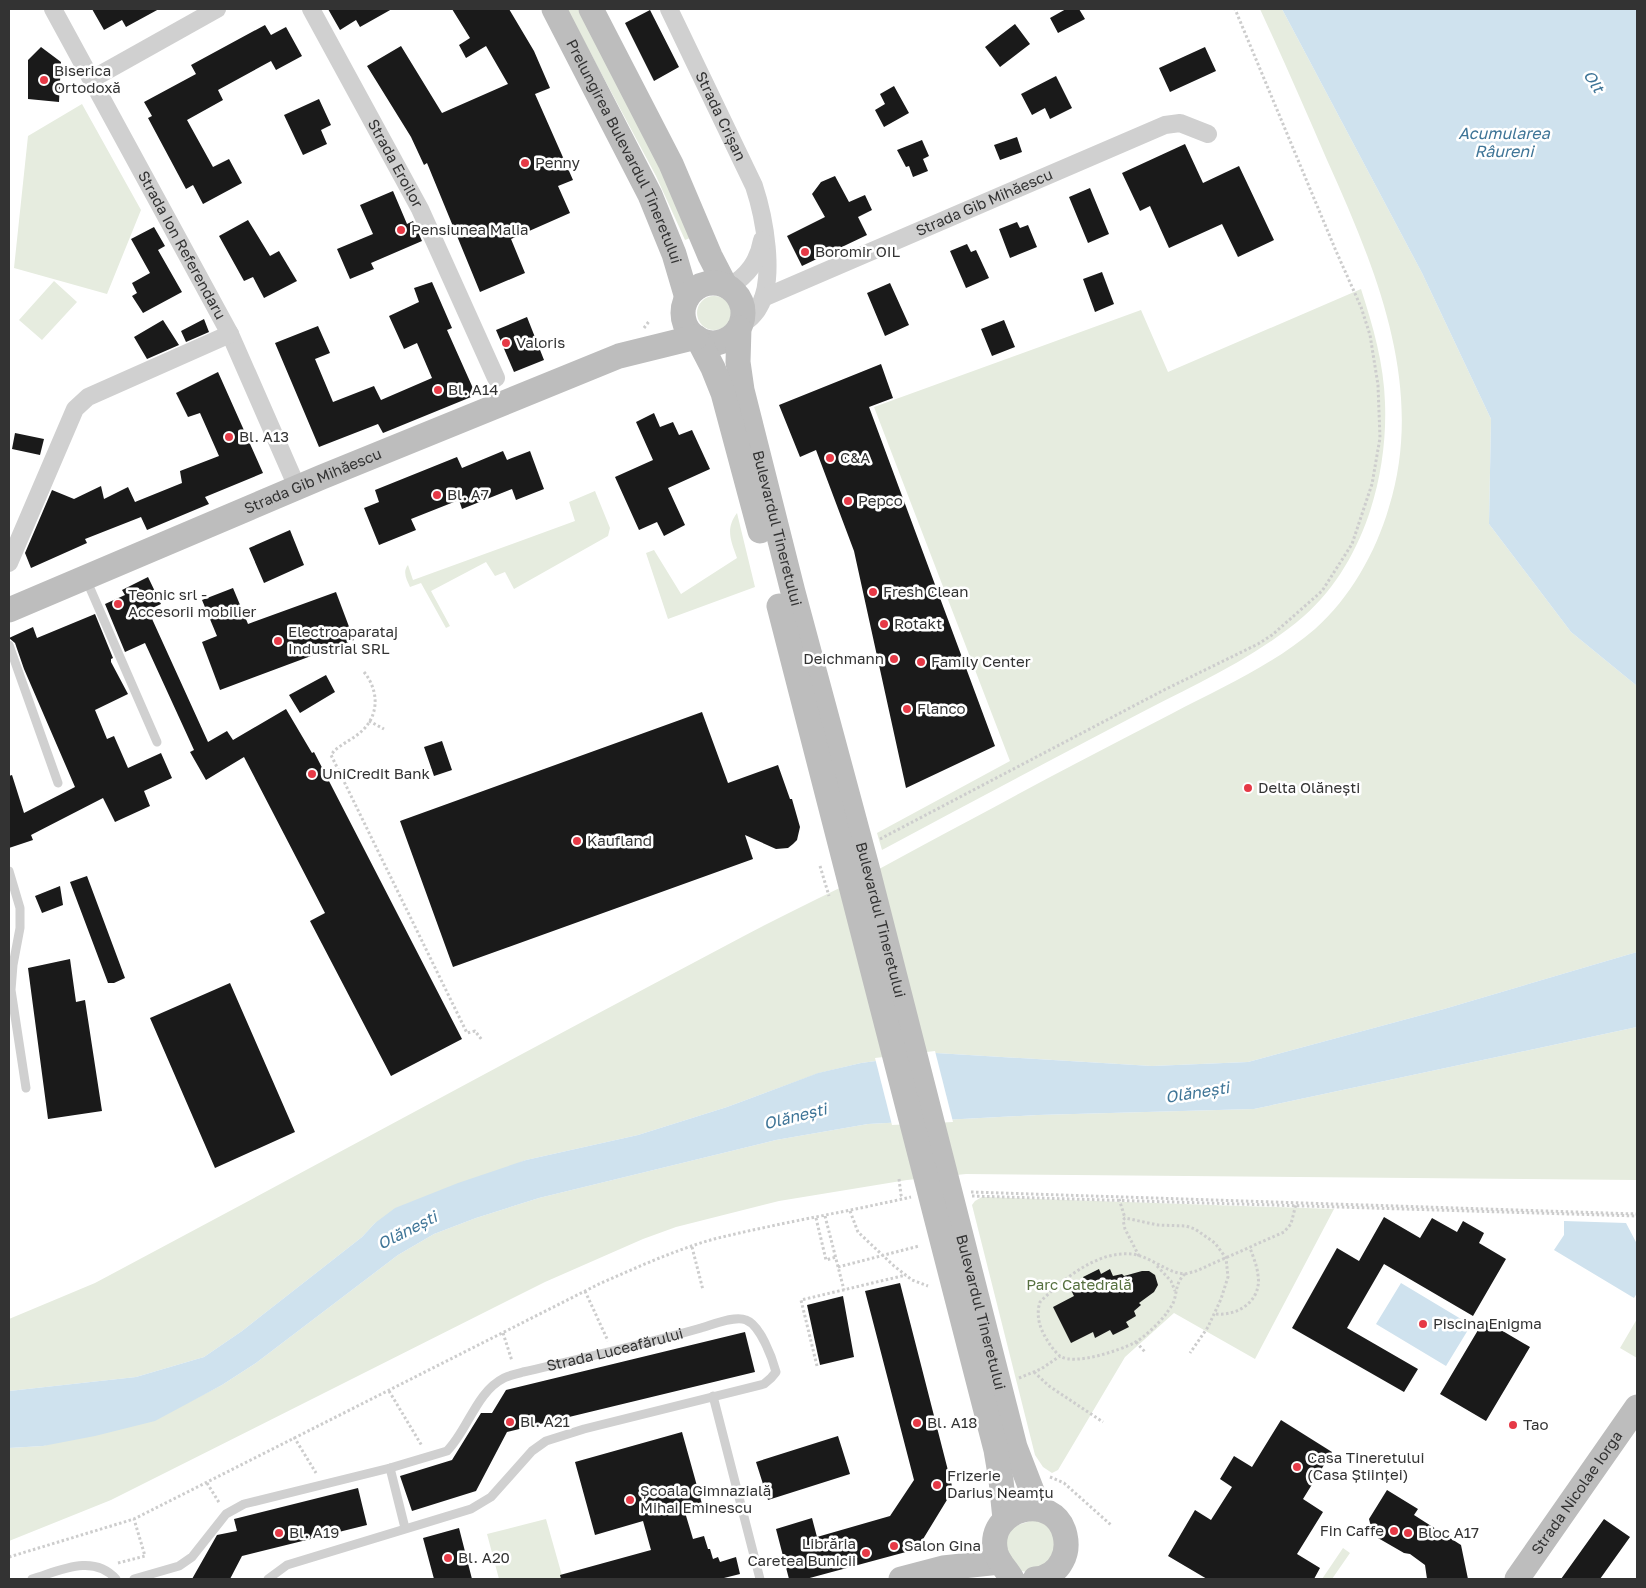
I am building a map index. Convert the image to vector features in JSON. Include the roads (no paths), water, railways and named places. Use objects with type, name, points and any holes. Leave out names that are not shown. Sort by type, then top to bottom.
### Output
[{"type":"main road","name":"Prelungirea Bulevardul Tineretului","points":[[554,9],[650,195],[674,254],[686,302]]},
{"type":"main road","points":[[591,9],[670,164],[710,256],[727,286]]},
{"type":"main road","points":[[686,302],[694,290],[704,284],[715,283],[727,286]]},
{"type":"main road","name":"Bulevardul Tineretului","points":[[727,286],[739,298],[742,305],[743,319],[740,327],[738,362],[742,390],[793,592],[858,870],[940,1195],[1001,1480],[1000,1528],[996,1554],[1011,1573]]},
{"type":"main road","name":"Bulevardul Tineretului","points":[[686,302],[683,315],[685,323],[689,331],[697,338],[718,378],[728,410],[858,870]]},
{"type":"main road","name":"Strada Gib Mihăescu","points":[[9,610],[297,487],[619,356],[651,337],[686,302]]},
{"type":"main road","points":[[697,338],[706,342],[721,342],[735,334],[740,327]]},
{"type":"main road","name":"Strada Gib Mihăescu","points":[[619,356],[697,338]]},
{"type":"main road","name":"Bulevardul Tineretului","points":[[940,1195],[1015,1447],[1039,1509]]},
{"type":"main road","name":"Strada Nicolae Iorga","points":[[1517,1579],[1637,1408]]},
{"type":"main road","points":[[943,1568],[1000,1528],[1015,1512],[1027,1508],[1039,1509],[1048,1512],[1057,1520],[1064,1530],[1067,1542],[1064,1568],[1059,1566],[1051,1574],[1035,1579]]},
{"type":"main road","points":[[901,1579],[943,1568],[1011,1573]]},
{"type":"street","name":"Strada Ion Referendaru","points":[[52,9],[230,334],[297,487]]},
{"type":"street","points":[[92,79],[217,9]]},
{"type":"street","name":"Strada Eroilor","points":[[312,9],[420,209],[496,378]]},
{"type":"street","name":"Strada Crișan","points":[[669,9],[754,186],[759,202],[767,259],[767,280],[764,298],[754,315],[740,327]]},
{"type":"street","name":"Strada Gib Mihăescu","points":[[764,298],[1165,125],[1180,123],[1208,134]]},
{"type":"street","name":"Strada Crișan","points":[[727,286],[747,274],[757,260],[762,244],[763,227]]},
{"type":"street","points":[[9,563],[75,409],[88,397],[230,334]]},
{"type":"lane","points":[[85,577],[157,742]]},
{"type":"lane","points":[[9,646],[58,783]]},
{"type":"lane","points":[[9,871],[20,908],[20,928],[13,965],[11,990],[26,1088]]},
{"type":"lane","name":"Strada Luceafărului","points":[[134,1579],[179,1566],[192,1557],[226,1514],[244,1504],[390,1468],[447,1451],[491,1387],[504,1378],[649,1343],[720,1322],[741,1318],[748,1320],[760,1334],[774,1363],[776,1372],[764,1384],[584,1429],[546,1441],[532,1450],[491,1497],[470,1509],[287,1565],[268,1579]]},
{"type":"lane","points":[[713,1396],[760,1579]]},
{"type":"lane","points":[[390,1468],[405,1528]]},
{"type":"lane","points":[[32,1579],[79,1565],[93,1566],[109,1571],[116,1579]]},
{"type":"water","name":"Acumularea Râureni","points":[[1282,9],[1637,9],[1637,686],[1571,632],[1489,524],[1491,419],[1422,273]]},
{"type":"water","name":"Olănești","points":[[1637,952],[1637,1027],[1254,1109],[1038,1115],[868,1124],[776,1140],[539,1198],[476,1218],[434,1234],[398,1255],[256,1363],[222,1385],[155,1421],[95,1436],[43,1446],[9,1448],[9,1391],[136,1377],[204,1357],[242,1331],[362,1237],[375,1223],[395,1208],[458,1183],[526,1160],[638,1135],[727,1107],[818,1073],[861,1063],[936,1053],[1152,1066],[1248,1062],[1444,1009]]},
{"type":"water","points":[[1564,1221],[1626,1223],[1637,1244],[1637,1293],[1634,1298],[1554,1250],[1564,1235]]},
{"type":"water","name":"Piscina Enigma","points":[[1401,1283],[1471,1325],[1446,1366],[1376,1324]]},
{"type":"place","name":"Biserica Ortodoxă","points":[[44,80]]},
{"type":"place","name":"Penny","points":[[525,163]]},
{"type":"place","name":"Pensiunea Malia","points":[[401,230]]},
{"type":"place","name":"Boromir OIL","points":[[805,252]]},
{"type":"place","name":"Valoris","points":[[506,343]]},
{"type":"place","name":"Bl. A14","points":[[438,390]]},
{"type":"place","name":"Bl. A13","points":[[229,437]]},
{"type":"place","name":"C&A","points":[[830,458]]},
{"type":"place","name":"Bl. A7","points":[[437,495]]},
{"type":"place","name":"Pepco","points":[[848,501]]},
{"type":"place","name":"Fresh Clean","points":[[873,592]]},
{"type":"place","name":"Teonic srl - Accesorii mobilier","points":[[118,604]]},
{"type":"place","name":"Rotakt","points":[[884,624]]},
{"type":"place","name":"Electroaparataj Industrial SRL","points":[[278,641]]},
{"type":"place","name":"Deichmann","points":[[894,659]]},
{"type":"place","name":"Family Center","points":[[921,662]]},
{"type":"place","name":"Flanco","points":[[907,709]]},
{"type":"place","name":"UniCredit Bank","points":[[312,774]]},
{"type":"place","name":"Delta Olănești","points":[[1248,788]]},
{"type":"place","name":"Kaufland","points":[[577,841]]},
{"type":"place","name":"Piscina Enigma","points":[[1423,1324]]},
{"type":"place","name":"Bl. A21","points":[[510,1422]]},
{"type":"place","name":"Bl. A18","points":[[917,1423]]},
{"type":"place","name":"Tao","points":[[1513,1425]]},
{"type":"place","name":"Casa Tineretului (Casa Științei)","points":[[1297,1467]]},
{"type":"place","name":"Frizerie Darius Neamțu","points":[[937,1485]]},
{"type":"place","name":"Școala Gimnazială Mihai Eminescu","points":[[630,1500]]},
{"type":"place","name":"Fin Caffe","points":[[1394,1531]]},
{"type":"place","name":"Bl. A19","points":[[279,1533]]},
{"type":"place","name":"Bloc A17","points":[[1408,1533]]},
{"type":"place","name":"Salon Gina","points":[[894,1546]]},
{"type":"place","name":"Librăria Caretea Bunicii","points":[[866,1553]]},
{"type":"place","name":"Bl. A20","points":[[448,1558]]},
{"type":"water label","name":"Olt","points":[[1594,81]]},
{"type":"park label","name":"Parc Catedrală","points":[[1079,1285]]}]
